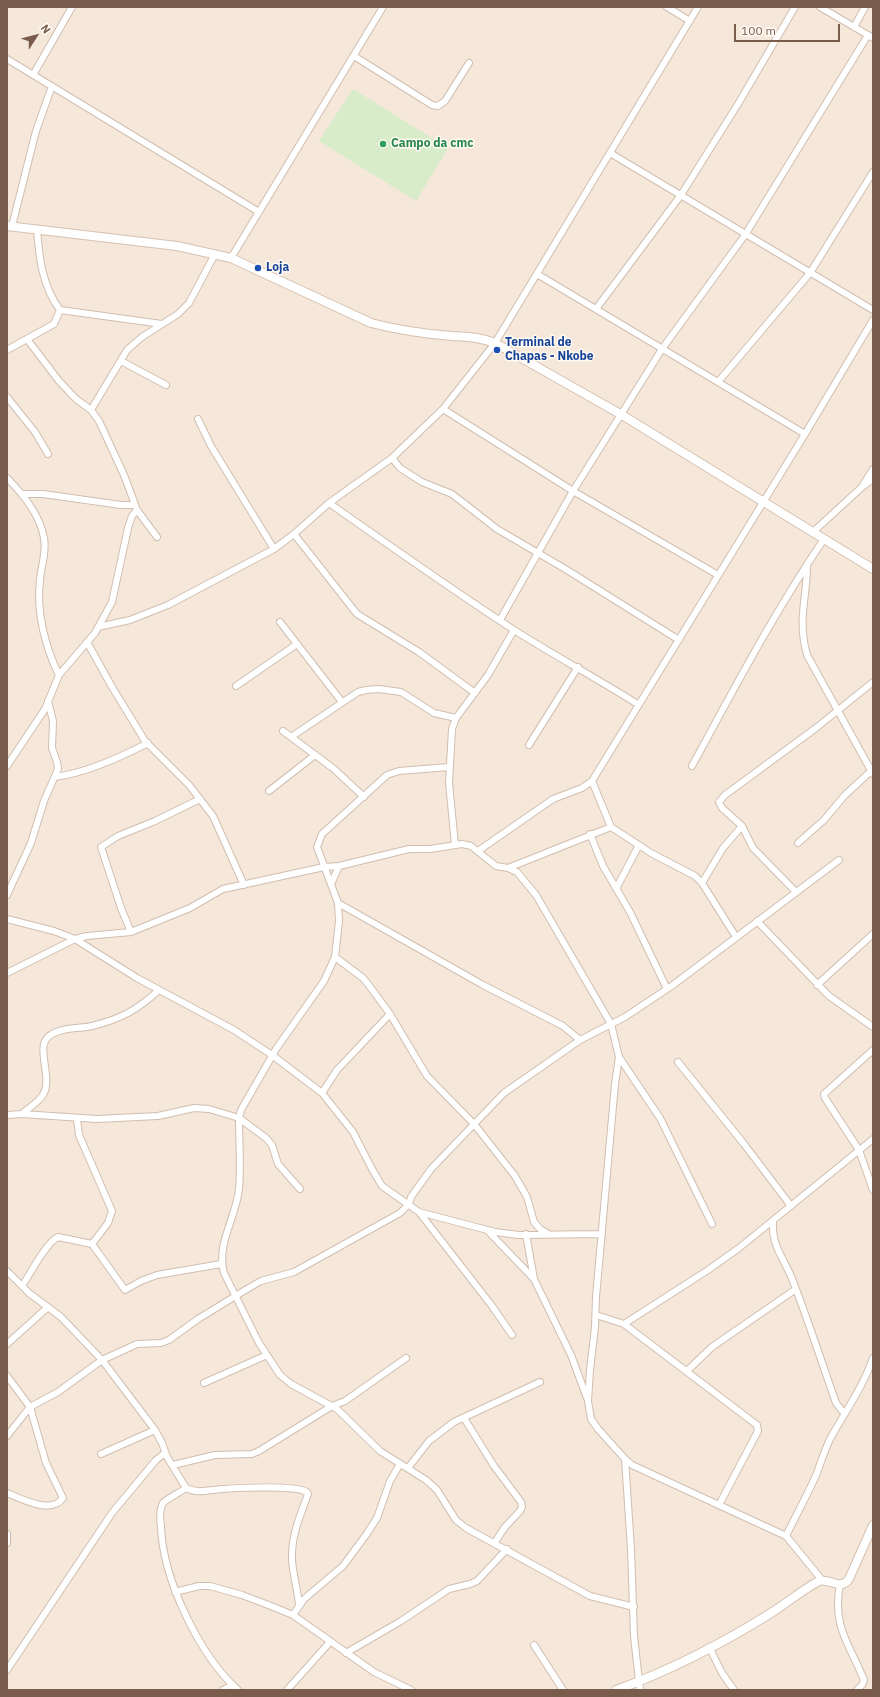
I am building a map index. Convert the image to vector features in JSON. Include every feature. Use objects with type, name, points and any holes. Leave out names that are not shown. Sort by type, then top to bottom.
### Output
[{"type":"street","points":[[32,74],[72,7]]},
{"type":"street","points":[[231,258],[383,7]]},
{"type":"street","points":[[667,7],[690,21]]},
{"type":"street","points":[[98,627],[130,620],[168,605],[274,549],[294,534],[329,503],[392,458],[442,410],[495,343],[698,7]]},
{"type":"street","points":[[596,309],[681,195],[738,104],[795,7]]},
{"type":"street","points":[[500,620],[573,491],[662,349],[745,235],[870,37],[820,7]]},
{"type":"street","points":[[854,27],[865,7]]},
{"type":"street","points":[[354,56],[432,105],[438,106],[445,101],[469,63]]},
{"type":"street","points":[[7,59],[259,212]]},
{"type":"street","points":[[52,86],[36,131],[10,226],[177,246],[215,254],[231,258],[371,323],[395,330],[452,336],[476,336],[495,343],[622,415],[764,500],[873,569]]},
{"type":"street","points":[[610,153],[745,235],[873,310]]},
{"type":"street","points":[[718,382],[810,273],[873,172]]},
{"type":"street","points":[[37,229],[39,253],[44,279],[51,296],[60,310],[162,324]]},
{"type":"street","points":[[91,410],[127,350],[178,314],[189,303],[215,254]]},
{"type":"street","points":[[537,274],[805,434]]},
{"type":"street","points":[[7,350],[54,324],[60,310]]},
{"type":"street","points":[[478,851],[553,799],[582,788],[592,781],[805,434],[873,320]]},
{"type":"street","points":[[27,339],[59,381],[76,399],[91,410],[108,440],[136,508],[157,537]]},
{"type":"street","points":[[121,361],[166,385]]},
{"type":"street","points":[[7,397],[35,432],[48,454]]},
{"type":"street","points":[[442,410],[573,491],[718,576]]},
{"type":"street","points":[[198,419],[212,446],[274,549]]},
{"type":"street","points":[[392,458],[400,468],[430,486],[452,494],[497,529],[567,570],[678,640]]},
{"type":"street","points":[[862,487],[873,469]]},
{"type":"street","points":[[7,478],[22,494],[33,512],[44,537],[45,550],[40,581],[39,606],[49,650],[59,675]]},
{"type":"street","points":[[813,532],[862,487],[873,479]]},
{"type":"street","points":[[22,494],[43,494],[136,508]]},
{"type":"street","points":[[329,503],[426,572],[514,630],[578,667],[639,705]]},
{"type":"street","points":[[7,766],[48,701],[59,675],[67,664],[88,642],[112,602],[128,528],[136,508]]},
{"type":"street","points":[[294,534],[358,614],[418,652],[475,692]]},
{"type":"street","points":[[692,766],[745,670],[807,564],[824,539]]},
{"type":"street","points":[[798,843],[824,820],[845,795],[872,772],[807,655],[804,645],[801,617],[807,564]]},
{"type":"street","points":[[280,622],[342,702]]},
{"type":"street","points":[[455,845],[450,810],[449,767],[452,729],[456,718],[475,692],[514,630]]},
{"type":"street","points":[[88,642],[120,701],[148,743],[200,798],[213,816],[244,884]]},
{"type":"street","points":[[236,686],[297,644]]},
{"type":"street","points":[[529,745],[578,667]]},
{"type":"street","points":[[796,892],[753,848],[742,826],[720,805],[719,802],[873,682]]},
{"type":"street","points":[[291,737],[342,702],[358,692],[366,690],[401,692],[434,713],[456,718]]},
{"type":"street","points":[[7,895],[31,843],[44,801],[58,769],[58,762],[52,748],[53,721],[48,701]]},
{"type":"street","points":[[284,731],[334,769],[364,797]]},
{"type":"street","points":[[55,777],[108,762],[148,743]]},
{"type":"street","points":[[269,791],[315,755]]},
{"type":"street","points":[[449,767],[393,772],[322,834],[317,847],[324,867],[332,882],[338,903],[339,921],[335,957],[324,981],[272,1055],[241,1110],[239,1118],[239,1189],[237,1202],[225,1238],[221,1264],[247,1322],[267,1356],[280,1374],[291,1384],[332,1406],[380,1451],[426,1480],[437,1490],[456,1520],[466,1528],[495,1542],[590,1596],[612,1603],[634,1607]]},
{"type":"street","points":[[592,781],[611,827],[639,846],[695,876],[702,883],[736,937]]},
{"type":"street","points":[[130,932],[102,847],[118,836],[155,821],[200,798]]},
{"type":"street","points":[[702,883],[723,848],[742,826]]},
{"type":"street","points":[[508,868],[590,834],[611,827]]},
{"type":"street","points":[[590,834],[603,866],[617,886],[667,989]]},
{"type":"street","points":[[7,973],[75,939],[87,936],[130,932],[190,908],[223,889],[324,867],[339,866],[409,849],[430,849],[455,845],[467,845],[478,851],[496,866],[508,868],[517,872],[536,895],[611,1024],[619,1057],[660,1118],[712,1224]]},
{"type":"street","points":[[617,886],[639,846]]},
{"type":"street","points":[[7,1436],[30,1407],[58,1392],[102,1360],[137,1344],[162,1343],[169,1340],[198,1319],[236,1295],[262,1281],[294,1272],[400,1213],[409,1204],[411,1197],[431,1169],[504,1093],[580,1040],[626,1017],[667,989],[839,860]]},
{"type":"street","points":[[332,882],[339,866]]},
{"type":"street","points":[[338,903],[483,985],[563,1026],[580,1040]]},
{"type":"street","points":[[7,919],[54,931],[75,939],[159,990],[234,1030],[272,1055],[322,1093],[353,1132],[382,1186],[419,1212],[492,1306],[512,1335]]},
{"type":"street","points":[[757,921],[829,996],[873,1027]]},
{"type":"street","points":[[817,984],[873,934]]},
{"type":"street","points":[[335,957],[363,978],[390,1014],[427,1076],[474,1124],[519,1183],[529,1202],[534,1222],[540,1229],[549,1234]]},
{"type":"street","points":[[22,1114],[42,1098],[45,1093],[48,1083],[42,1048],[44,1042],[49,1036],[58,1032],[92,1026],[120,1017],[141,1007],[159,990]]},
{"type":"street","points":[[322,1093],[338,1070],[390,1014]]},
{"type":"street","points":[[873,1050],[824,1094],[825,1098],[859,1150],[873,1190]]},
{"type":"street","points":[[588,1401],[615,1084],[619,1057]]},
{"type":"street","points":[[678,1062],[744,1144],[791,1206]]},
{"type":"street","points":[[7,1115],[22,1114],[76,1118],[137,1118],[202,1108],[239,1118],[269,1140],[278,1164],[300,1189]]},
{"type":"street","points":[[76,1118],[79,1135],[112,1211],[108,1223],[92,1244]]},
{"type":"street","points":[[624,1324],[708,1270],[773,1221],[873,1139]]},
{"type":"street","points":[[419,1212],[487,1230],[527,1234],[602,1234]]},
{"type":"street","points":[[773,1221],[772,1235],[775,1246],[796,1289],[836,1403],[844,1413]]},
{"type":"street","points":[[534,1222],[527,1234],[534,1279],[571,1355],[588,1401],[592,1419],[624,1459],[647,1473],[786,1536],[822,1580]]},
{"type":"street","points":[[487,1230],[534,1279]]},
{"type":"street","points":[[22,1286],[54,1240],[62,1237],[92,1244],[125,1290],[141,1281],[158,1275],[221,1264]]},
{"type":"street","points":[[7,1271],[22,1286],[75,1330],[102,1360],[155,1430],[162,1443],[165,1453],[186,1488],[193,1492],[237,1488],[292,1489],[307,1492],[308,1494],[295,1529],[292,1543],[292,1560],[299,1606]]},
{"type":"street","points":[[687,1371],[712,1347],[796,1289]]},
{"type":"street","points":[[7,1344],[48,1307]]},
{"type":"street","points":[[596,1315],[624,1324],[757,1425],[758,1428],[719,1505]]},
{"type":"street","points":[[204,1383],[267,1356]]},
{"type":"street","points":[[173,1466],[215,1455],[252,1454],[267,1447],[332,1406],[345,1401],[406,1358]]},
{"type":"street","points":[[786,1536],[844,1413],[862,1385],[873,1358]]},
{"type":"street","points":[[7,1376],[30,1407],[46,1463],[63,1498],[59,1503],[45,1505],[35,1504],[7,1493]]},
{"type":"street","points":[[408,1468],[429,1441],[454,1422],[540,1382]]},
{"type":"street","points":[[464,1418],[494,1466],[521,1502],[522,1506],[520,1511],[505,1526],[495,1542]]},
{"type":"street","points":[[101,1454],[155,1430]]},
{"type":"street","points":[[7,1670],[112,1513],[156,1460],[165,1453]]},
{"type":"street","points":[[624,1459],[634,1607],[634,1636],[640,1686]]},
{"type":"street","points":[[293,1616],[299,1606],[343,1566],[366,1535],[377,1518],[390,1481],[400,1464]]},
{"type":"street","points":[[186,1488],[165,1500],[161,1510],[161,1540],[165,1561],[175,1592],[206,1650],[232,1685],[238,1690]]},
{"type":"street","points":[[616,1690],[640,1686],[772,1613],[814,1583],[826,1579],[840,1584],[845,1583],[849,1578],[873,1525]]},
{"type":"street","points":[[7,1534],[7,1543]]},
{"type":"street","points":[[346,1653],[401,1621],[449,1589],[477,1581],[507,1549]]},
{"type":"street","points":[[840,1584],[837,1610],[839,1625],[864,1680],[862,1685],[857,1690]]},
{"type":"street","points":[[175,1592],[199,1586],[210,1586],[242,1595],[293,1616],[374,1672],[411,1690]]},
{"type":"street","points":[[287,1690],[330,1642]]},
{"type":"street","points":[[534,1646],[563,1690]]},
{"type":"street","points":[[709,1647],[722,1673],[734,1690]]},
{"type":"street","points":[[223,1690],[232,1685]]},
{"type":"shaded area","points":[[7,7],[873,7],[873,1690],[7,1690]]},
{"type":"green space","name":"Campo da cmc","points":[[353,89],[448,148],[416,201],[319,141]]},
{"type":"place","name":"Campo da cmc","points":[[383,144]]},
{"type":"place","name":"Loja","points":[[258,268]]},
{"type":"place","name":"Terminal de Chapas - Nkobe","points":[[497,350]]}]
